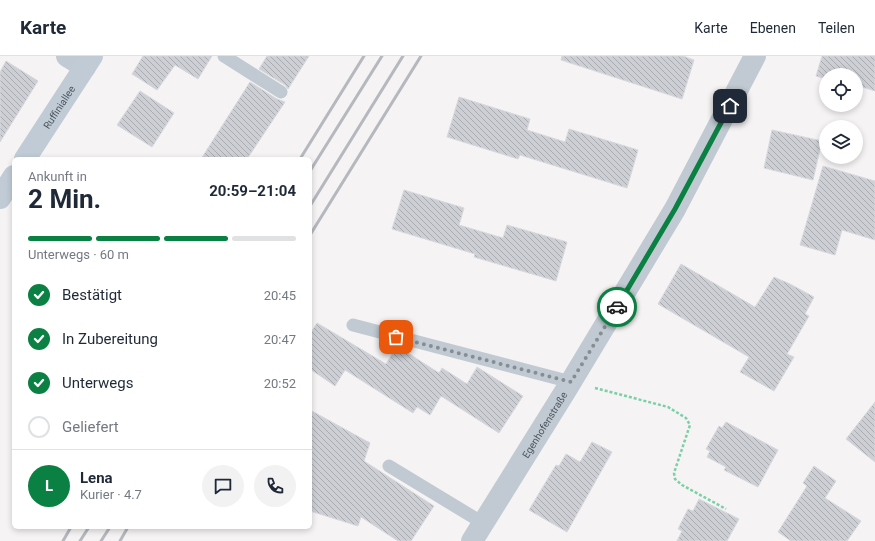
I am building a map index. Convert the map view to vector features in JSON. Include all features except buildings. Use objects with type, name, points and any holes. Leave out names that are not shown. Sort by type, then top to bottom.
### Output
[{"type":"street","points":[[67,56],[89,62]]},
{"type":"street","name":"Egenhofenstraße","points":[[472,541],[571,382],[675,209],[755,56]]},
{"type":"street","name":"Ruffiniallee","points":[[26,157],[89,62]]},
{"type":"street","points":[[0,198],[12,179]]},
{"type":"lane","points":[[224,56],[281,92]]},
{"type":"lane","points":[[353,325],[571,382]]},
{"type":"lane","points":[[389,466],[484,523]]},
{"type":"path","points":[[571,382],[668,407],[686,418],[690,425],[674,473],[675,479],[682,485],[726,509]]},
{"type":"railway","points":[[301,157],[364,56]]},
{"type":"railway","points":[[312,168],[382,56]]},
{"type":"railway","points":[[312,203],[403,56]]},
{"type":"railway","points":[[312,232],[421,56]]},
{"type":"railway","points":[[63,541],[70,529]]},
{"type":"railway","points":[[80,541],[88,529]]},
{"type":"railway","points":[[101,541],[109,529]]},
{"type":"railway","points":[[120,541],[127,529]]},
{"type":"way so far","points":[[396,337],[571,382],[617,307]]},
{"type":"route","points":[[617,307],[675,209],[730,106]]}]
